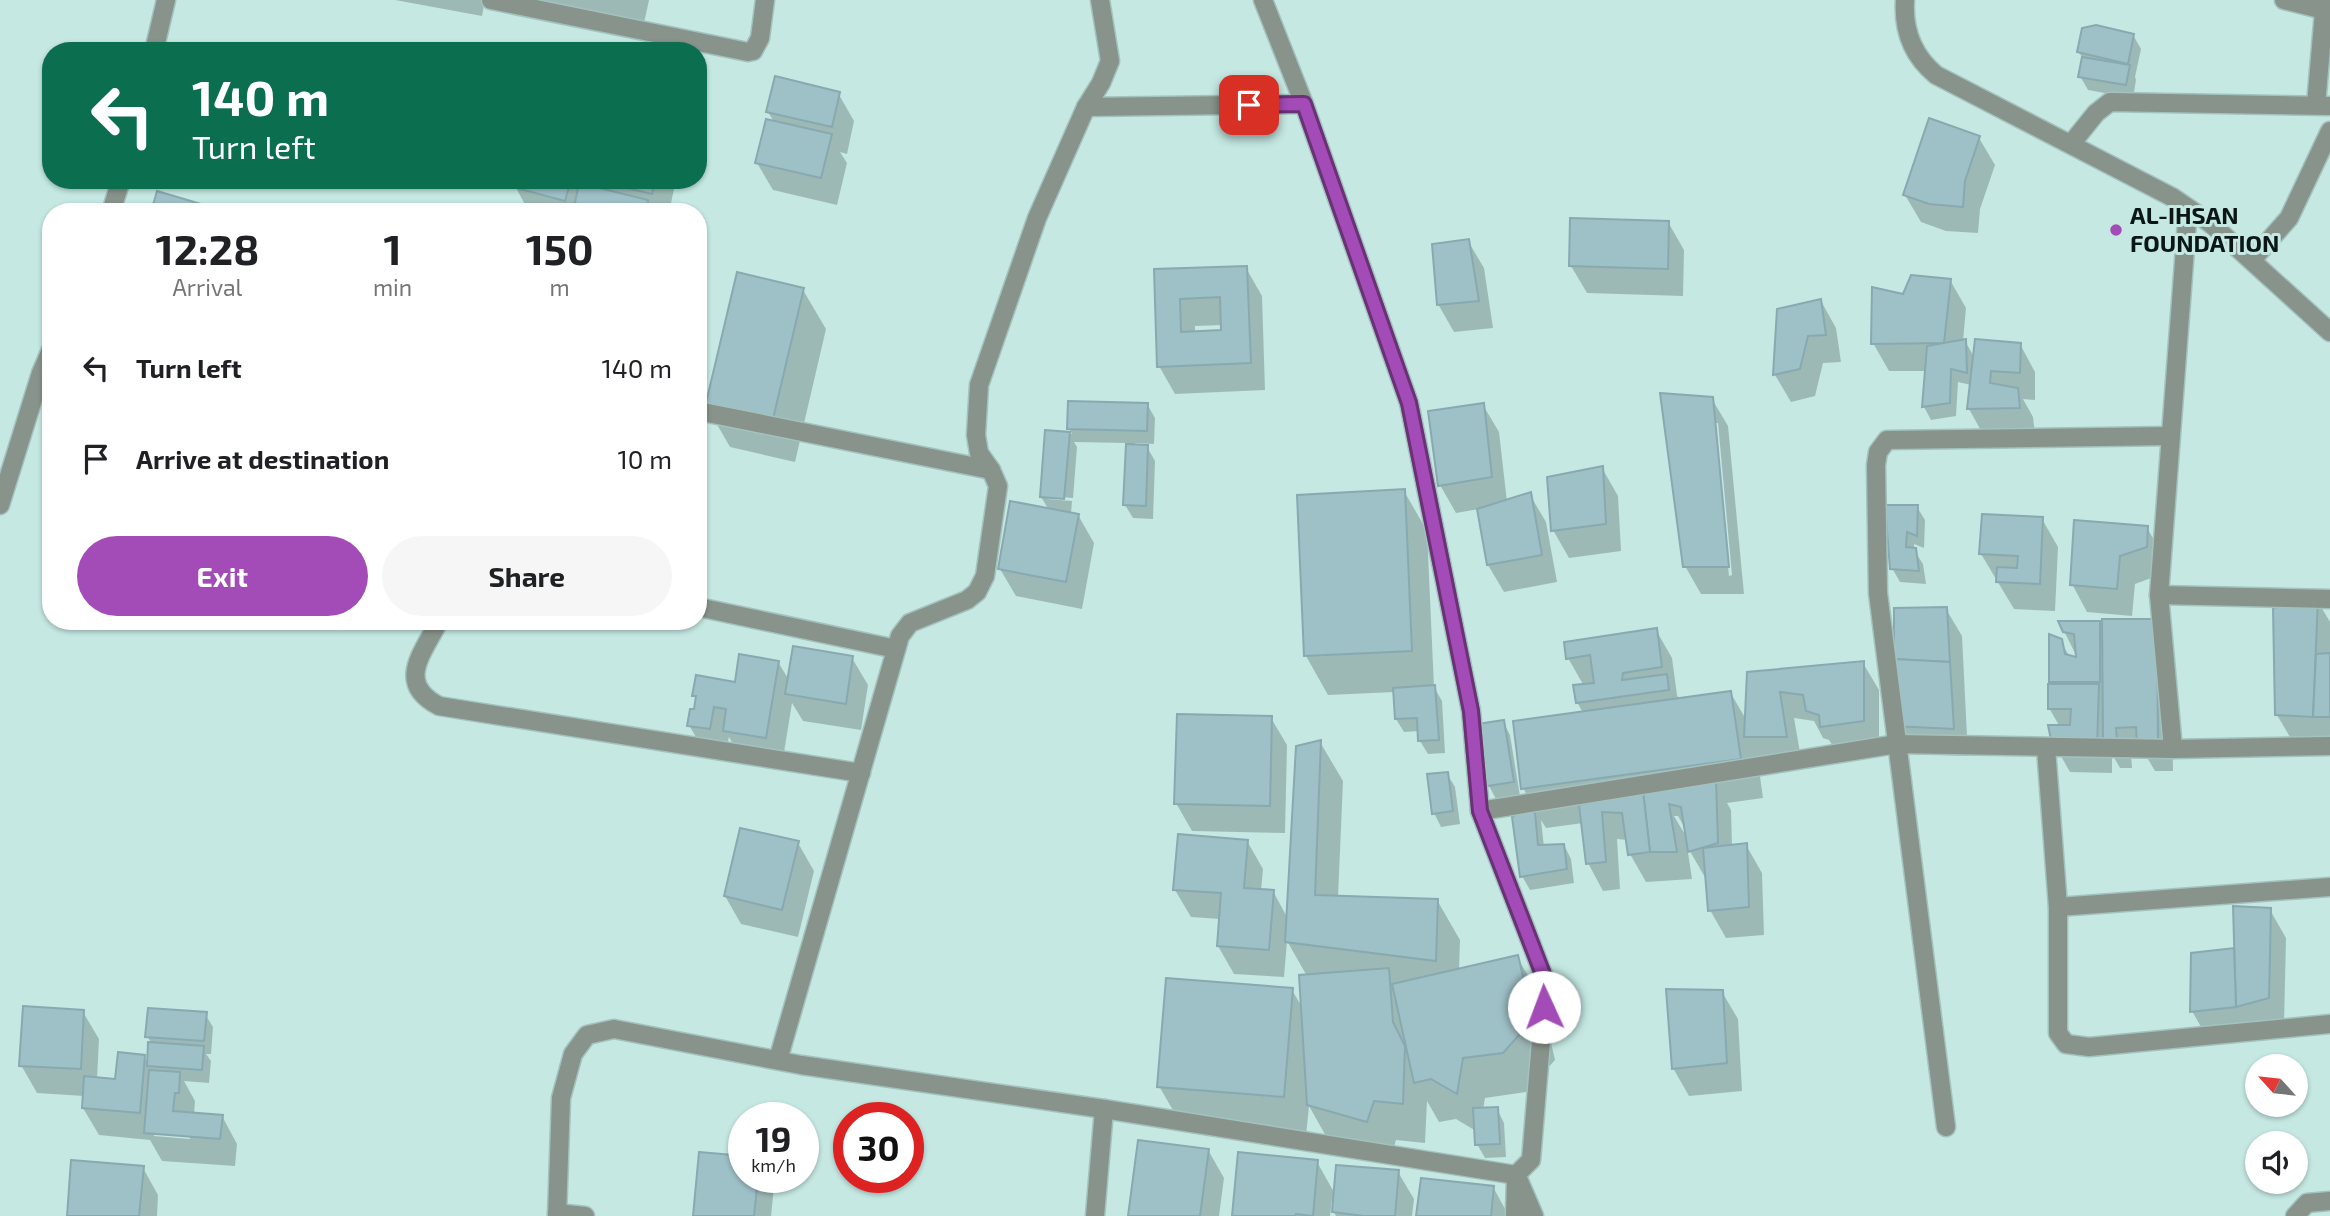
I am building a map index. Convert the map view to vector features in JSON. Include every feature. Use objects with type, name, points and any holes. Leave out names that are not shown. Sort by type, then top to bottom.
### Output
[{"type":"street","points":[[156,42],[166,0]]},
{"type":"street","points":[[707,44],[753,51],[760,38],[765,0]]},
{"type":"street","points":[[778,1060],[904,629],[909,623],[967,600],[977,592],[985,576],[998,486],[979,453],[976,435],[979,385],[1037,218],[1086,107],[1101,83],[1110,61],[1100,0]]},
{"type":"street","points":[[1262,0],[1304,104],[1409,403],[1471,711],[1480,811],[1546,982],[1531,1160],[1516,1175],[1515,1216]]},
{"type":"street","points":[[1905,0],[1904,22],[1921,62],[1936,75],[2188,208],[2210,223],[2330,332]]},
{"type":"street","points":[[2071,145],[2096,113],[2110,102],[2323,106],[2324,5],[2284,0]]},
{"type":"street","points":[[500,1],[699,42]]},
{"type":"street","points":[[1086,107],[1304,104]]},
{"type":"street","points":[[2252,260],[2289,218],[2330,131]]},
{"type":"street","points":[[2173,749],[2159,595],[2188,208]]},
{"type":"street","points":[[0,505],[42,371]]},
{"type":"street","points":[[707,413],[991,470]]},
{"type":"street","points":[[1945,1127],[1878,593],[1875,465],[1878,452],[1887,440],[2171,436]]},
{"type":"street","points":[[2159,595],[2330,599]]},
{"type":"street","points":[[707,609],[896,649]]},
{"type":"street","points":[[435,630],[415,670],[414,680],[423,696],[439,706],[861,773]]},
{"type":"street","points":[[1480,811],[1896,744],[2173,749],[2330,746]]},
{"type":"street","points":[[2046,748],[2058,906],[2058,1033],[2066,1044],[2089,1047],[2330,1024]]},
{"type":"street","points":[[2058,906],[2330,887]]},
{"type":"street","points":[[585,1216],[557,1214],[561,1098],[573,1054],[587,1035],[614,1029],[778,1060],[1516,1175]]},
{"type":"street","points":[[1095,1216],[1104,1109]]},
{"type":"street","points":[[1516,1175],[1534,1216]]},
{"type":"street","points":[[2295,1216],[2307,1202],[2330,1200]]},
{"type":"building","points":[[2096,25],[2134,34],[2128,64],[2077,52],[2082,28]]},
{"type":"building","points":[[2082,57],[2130,65],[2126,85],[2078,77]]},
{"type":"building","points":[[775,76],[840,92],[832,127],[766,112]]},
{"type":"building","points":[[1929,118],[1980,136],[1965,181],[1963,207],[1929,204],[1903,195]]},
{"type":"building","points":[[766,119],[832,134],[821,178],[755,163]]},
{"type":"building","points":[[520,189],[568,189],[565,201]]},
{"type":"building","points":[[578,189],[603,189],[648,200],[647,203],[575,203]]},
{"type":"building","points":[[631,189],[653,189],[652,194]]},
{"type":"building","points":[[157,191],[198,203],[154,203]]},
{"type":"building","points":[[1570,218],[1669,221],[1668,269],[1569,266]]},
{"type":"building","points":[[1469,239],[1479,301],[1437,305],[1432,244]]},
{"type":"building","points":[[1247,266],[1251,363],[1157,367],[1154,269]],"holes":[[[1220,297],[1221,330],[1181,332],[1180,299]]]},
{"type":"building","points":[[737,272],[804,288],[772,423],[707,407]]},
{"type":"building","points":[[1911,275],[1951,279],[1944,343],[1871,344],[1872,287],[1903,294]]},
{"type":"building","points":[[1821,299],[1826,335],[1808,336],[1800,369],[1773,375],[1777,309]]},
{"type":"building","points":[[1966,339],[1967,373],[1951,369],[1950,403],[1922,407],[1927,346]]},
{"type":"building","points":[[1975,339],[2021,343],[2020,373],[1991,371],[1990,383],[2018,388],[2020,408],[1967,409]]},
{"type":"building","points":[[1660,393],[1713,397],[1729,567],[1683,567]]},
{"type":"building","points":[[1068,401],[1148,403],[1147,431],[1067,429]]},
{"type":"building","points":[[1484,403],[1492,477],[1438,486],[1428,411]]},
{"type":"building","points":[[1045,430],[1070,432],[1064,499],[1040,497]]},
{"type":"building","points":[[1126,444],[1148,445],[1146,506],[1123,505]]},
{"type":"building","points":[[1603,466],[1606,524],[1551,531],[1547,477]]},
{"type":"building","points":[[1405,489],[1412,651],[1304,656],[1297,495]]},
{"type":"building","points":[[1531,492],[1542,555],[1487,565],[1477,509]]},
{"type":"building","points":[[1010,501],[1079,514],[1066,582],[998,569]]},
{"type":"building","points":[[1885,505],[1918,505],[1917,536],[1907,532],[1906,547],[1916,548],[1919,571],[1890,569]]},
{"type":"building","points":[[1982,514],[2043,517],[2040,584],[1996,582],[1997,567],[2017,568],[2018,556],[1979,554]]},
{"type":"building","points":[[2074,520],[2148,526],[2147,547],[2120,556],[2117,589],[2070,585]]},
{"type":"building","points":[[2318,598],[2313,717],[2275,715],[2273,608]]},
{"type":"building","points":[[1947,607],[1950,662],[1894,659],[1894,608]]},
{"type":"building","points":[[2102,619],[2157,619],[2158,744],[2137,744],[2136,727],[2116,728],[2117,741],[2103,741]]},
{"type":"building","points":[[2058,621],[2100,621],[2100,682],[2049,682],[2049,634],[2062,639],[2065,654],[2076,657],[2074,634],[2063,632]]},
{"type":"building","points":[[1657,628],[1662,667],[1623,673],[1622,680],[1667,674],[1669,690],[1576,703],[1573,685],[1594,683],[1590,655],[1566,659],[1564,642]]},
{"type":"building","points":[[793,646],[853,656],[846,704],[785,694]]},
{"type":"building","points":[[2330,653],[2330,717],[2313,717],[2316,654]]},
{"type":"building","points":[[739,654],[779,661],[766,738],[723,731],[726,709],[714,707],[710,729],[687,726],[690,709],[694,709],[696,696],[692,696],[696,675],[735,682]]},
{"type":"building","points":[[1894,659],[1950,662],[1954,729],[1894,726]]},
{"type":"building","points":[[1864,661],[1864,721],[1820,727],[1819,715],[1806,711],[1803,695],[1780,692],[1787,737],[1744,737],[1747,672]]},
{"type":"building","points":[[2048,684],[2099,684],[2097,746],[2052,745],[2048,725],[2070,725],[2071,709],[2048,709]]},
{"type":"building","points":[[1435,685],[1439,740],[1418,741],[1417,718],[1395,719],[1393,688]]},
{"type":"building","points":[[1731,691],[1741,759],[1521,789],[1513,721]]},
{"type":"building","points":[[1177,714],[1272,716],[1270,806],[1174,804]]},
{"type":"building","points":[[1504,720],[1514,782],[1487,786],[1477,724]]},
{"type":"building","points":[[1321,740],[1315,895],[1438,899],[1436,961],[1285,942],[1296,746]]},
{"type":"building","points":[[1448,772],[1453,811],[1432,814],[1427,774]]},
{"type":"building","points":[[1716,780],[1718,843],[1688,852],[1681,807],[1669,804],[1677,852],[1650,852],[1643,791]]},
{"type":"building","points":[[1643,791],[1650,852],[1628,855],[1622,813],[1602,812],[1606,862],[1586,864],[1579,805]]},
{"type":"building","points":[[1534,802],[1538,845],[1564,844],[1567,869],[1520,877],[1512,817]]},
{"type":"building","points":[[740,828],[799,841],[782,910],[724,896]]},
{"type":"building","points":[[1178,834],[1248,840],[1244,888],[1274,890],[1269,950],[1217,946],[1221,893],[1173,890]]},
{"type":"building","points":[[1747,843],[1749,907],[1708,911],[1703,848]]},
{"type":"building","points":[[2233,906],[2271,908],[2269,998],[2236,1007]]},
{"type":"building","points":[[2234,948],[2236,1007],[2190,1012],[2191,953]]},
{"type":"building","points":[[1518,955],[1533,1019],[1503,1053],[1463,1058],[1457,1094],[1431,1079],[1414,1083],[1392,984]]},
{"type":"building","points":[[1389,968],[1393,1022],[1405,1046],[1403,1104],[1374,1101],[1367,1122],[1307,1105],[1299,975]]},
{"type":"building","points":[[1166,978],[1293,988],[1284,1097],[1157,1087]]},
{"type":"building","points":[[1666,989],[1723,990],[1727,1063],[1672,1069]]},
{"type":"building","points":[[23,1006],[84,1010],[81,1069],[19,1066]]},
{"type":"building","points":[[148,1008],[207,1012],[204,1041],[145,1037]]},
{"type":"building","points":[[148,1042],[204,1046],[202,1070],[147,1066]]},
{"type":"building","points":[[118,1052],[145,1055],[140,1113],[82,1108],[84,1076],[115,1079]]},
{"type":"building","points":[[149,1070],[180,1072],[179,1093],[175,1093],[173,1111],[223,1115],[220,1139],[144,1133]]},
{"type":"building","points":[[1498,1107],[1500,1144],[1475,1145],[1473,1108]]},
{"type":"building","points":[[1138,1140],[1209,1149],[1200,1216],[1128,1216]]},
{"type":"building","points":[[699,1152],[728,1155],[728,1193],[756,1193],[754,1216],[693,1216]]},
{"type":"building","points":[[1238,1152],[1318,1160],[1313,1216],[1232,1216]]},
{"type":"building","points":[[71,1160],[144,1166],[139,1216],[67,1216]]},
{"type":"building","points":[[1336,1165],[1399,1170],[1395,1216],[1332,1212]]},
{"type":"building","points":[[1421,1178],[1494,1186],[1491,1216],[1416,1216]]},
{"type":"place","name":"AL-IHSAN FOUNDATION","points":[[2116,230]]},
{"type":"route","points":[[1249,105],[1304,104],[1409,403],[1471,711],[1480,811],[1546,982],[1544,1007]]}]
